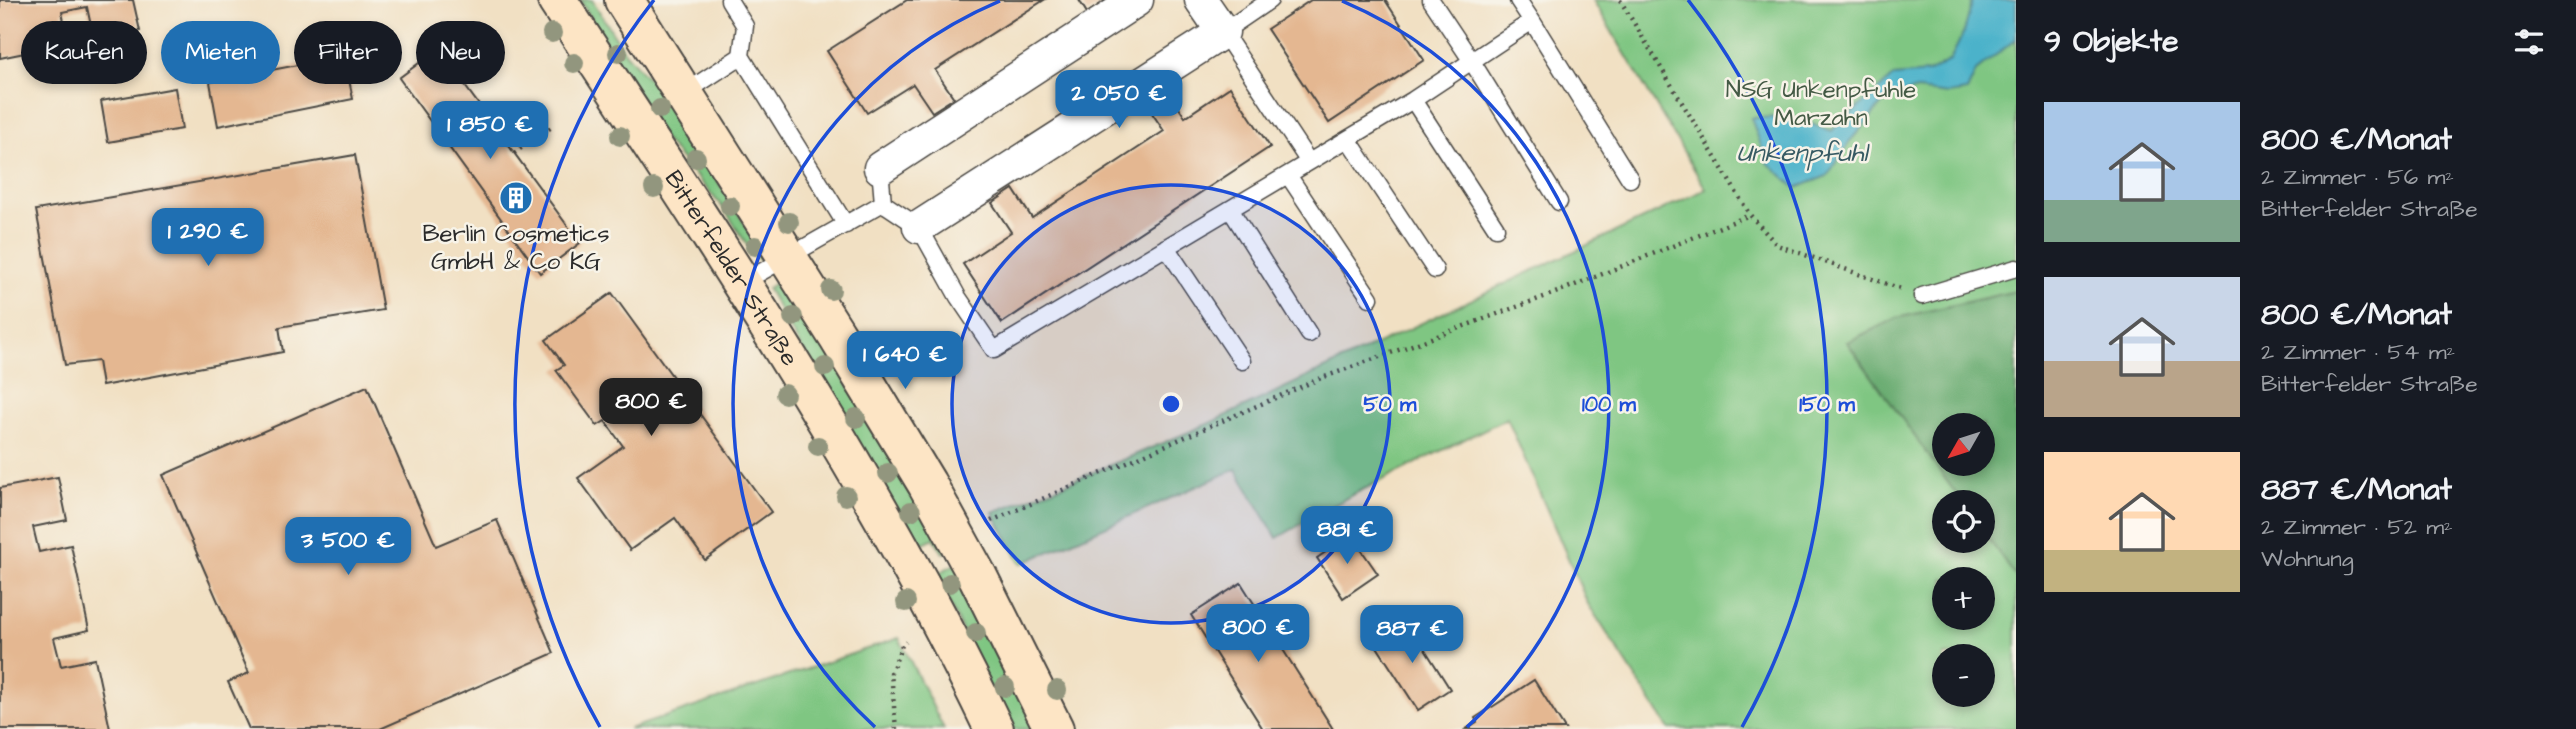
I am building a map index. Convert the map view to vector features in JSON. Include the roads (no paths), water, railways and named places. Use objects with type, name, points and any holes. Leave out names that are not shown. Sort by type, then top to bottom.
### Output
[{"type":"main road","name":"Bitterfelder Straße","points":[[557,0],[813,399],[907,559],[994,729]]},
{"type":"main road","points":[[624,0],[927,484],[984,589],[1054,729]]},
{"type":"street","points":[[880,168],[1137,0]]},
{"type":"street","points":[[919,227],[1223,32],[1201,0]]},
{"type":"lane","points":[[729,0],[745,26],[741,56],[846,225]]},
{"type":"lane","points":[[1270,0],[1223,32],[1309,162]]},
{"type":"lane","points":[[1430,0],[1471,60],[1559,202]]},
{"type":"lane","points":[[1518,0],[1630,179]]},
{"type":"lane","points":[[883,203],[919,227],[958,297],[994,350],[1413,100],[1532,21]]},
{"type":"lane","points":[[684,94],[741,56]]},
{"type":"lane","points":[[1413,100],[1496,228]]},
{"type":"lane","points":[[1348,139],[1435,270]]},
{"type":"lane","points":[[880,168],[883,203]]},
{"type":"lane","points":[[1287,175],[1370,298]]},
{"type":"lane","points":[[740,284],[883,203]]},
{"type":"lane","points":[[1230,209],[1310,334]]},
{"type":"lane","points":[[1166,247],[1241,361]]},
{"type":"lane","points":[[1922,296],[2016,268]]},
{"type":"water","name":"Unkenpfuhl","points":[[1973,0],[2016,0],[2016,39],[1976,71],[1967,91],[1948,94],[1917,90],[1887,98],[1851,140],[1827,176],[1796,188],[1767,162],[1751,118],[1792,117],[1831,131],[1894,76],[1928,73],[1950,60],[1964,32]]},
{"type":"place","name":"Berlin Cosmetics GmbH & Co KG","points":[[516,198]]},
{"type":"park label","name":"NSG Unkenpfuhle Marzahn","points":[[1821,104]]}]
